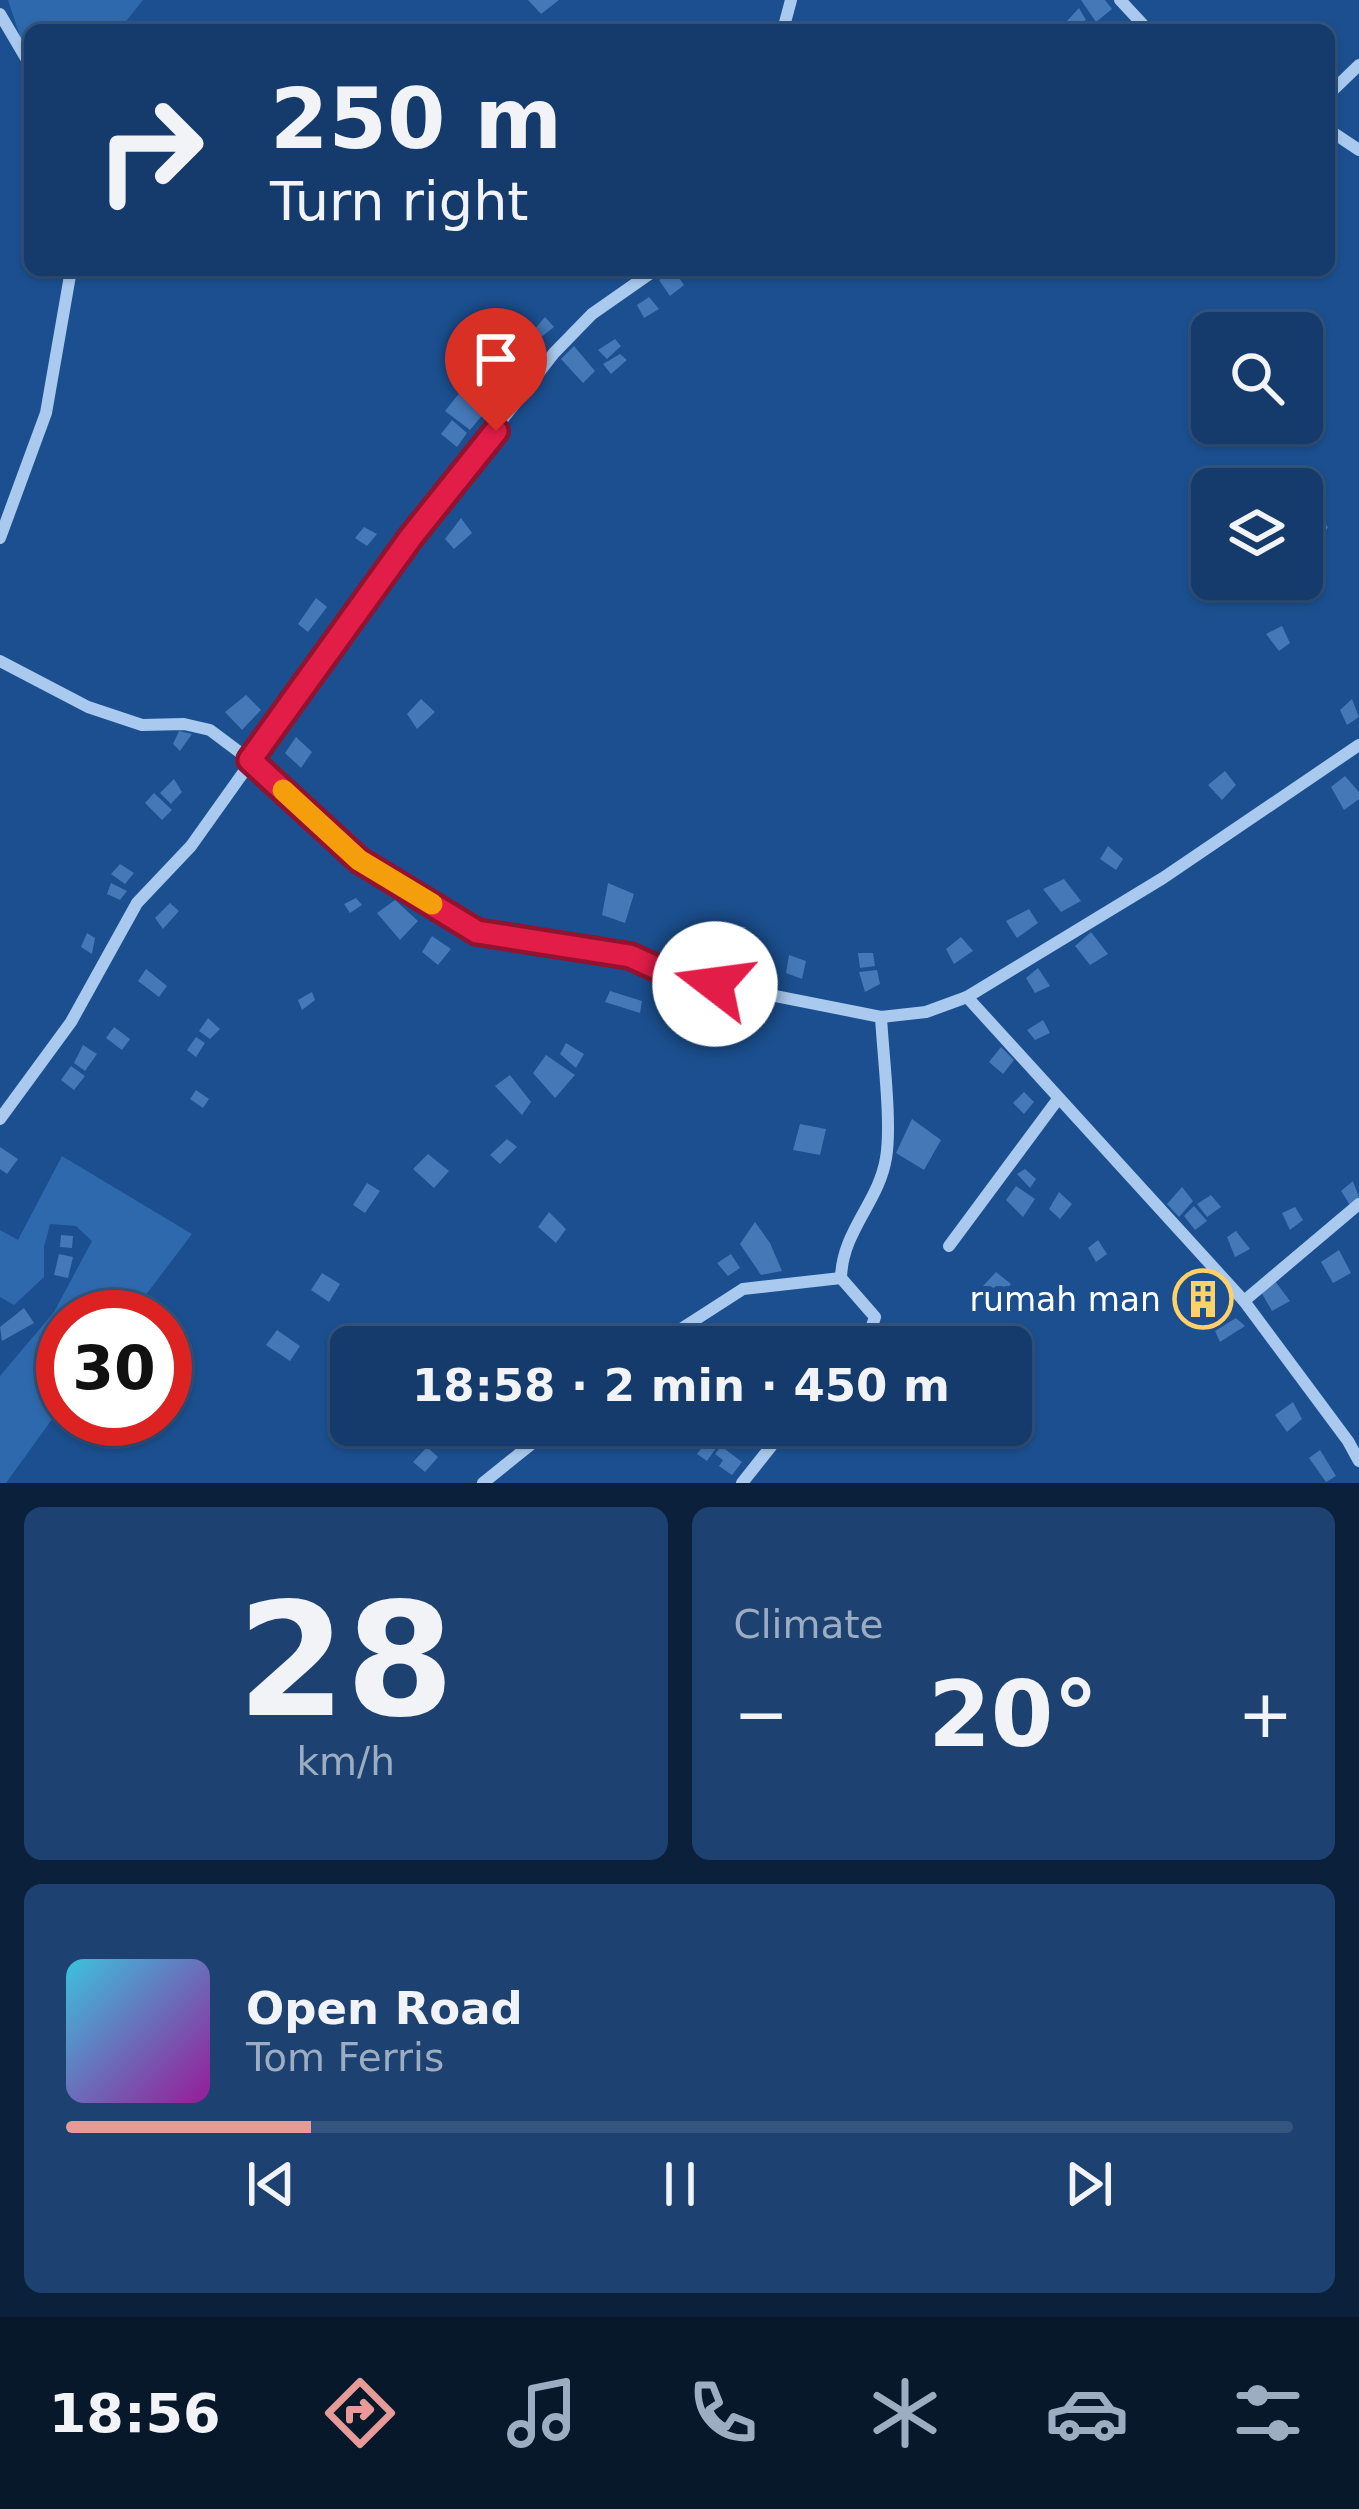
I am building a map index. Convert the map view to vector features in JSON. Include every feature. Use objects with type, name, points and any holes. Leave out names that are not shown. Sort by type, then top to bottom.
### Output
[{"type":"street","points":[[1120,0],[1142,24]]},
{"type":"street","points":[[0,14],[24,55]]},
{"type":"street","points":[[1335,88],[1359,65]]},
{"type":"street","points":[[0,538],[46,413],[69,276]]},
{"type":"street","points":[[0,1119],[71,1022],[137,903],[191,846],[411,537],[554,353],[592,314],[647,276]]},
{"type":"street","points":[[0,661],[88,706],[142,725],[184,724],[210,730],[250,760],[359,860],[477,932],[630,956],[674,976],[881,1018],[926,1012],[967,998],[1163,878],[1359,745]]},
{"type":"street","points":[[967,998],[1244,1300],[1354,1439],[1359,1461]]},
{"type":"street","points":[[872,1326],[875,1317],[841,1278],[846,1244],[874,1193],[887,1156],[881,1018]]},
{"type":"street","points":[[949,1246],[1058,1099]]},
{"type":"street","points":[[1244,1300],[1359,1204]]},
{"type":"street","points":[[686,1326],[743,1289],[841,1278]]},
{"type":"street","points":[[483,1483],[529,1446]]},
{"type":"street","points":[[742,1483],[771,1446]]},
{"type":"shaded area","points":[[8,0],[143,0],[124,24],[24,24],[24,48]]},
{"type":"shaded area","points":[[62,1156],[192,1234],[149,1290],[66,1290],[92,1241],[76,1226],[50,1224],[44,1277],[14,1305],[0,1297],[0,1230],[18,1240]]},
{"type":"shaded area","points":[[36,1333],[36,1441],[6,1483],[0,1483],[0,1376]]},
{"type":"building","points":[[528,0],[559,0],[541,14]]},
{"type":"building","points":[[1081,0],[1105,0],[1112,9],[1096,22]]},
{"type":"building","points":[[1079,8],[1086,20],[1080,24],[1067,21]]},
{"type":"building","points":[[678,276],[684,285],[670,296],[659,280]]},
{"type":"building","points":[[649,297],[659,309],[644,318],[637,305]]},
{"type":"building","points":[[545,317],[554,327],[540,338],[533,331]]},
{"type":"building","points":[[507,331],[524,341],[521,345],[528,350],[518,360],[500,344]]},
{"type":"building","points":[[615,339],[621,346],[607,359],[598,350]]},
{"type":"building","points":[[489,344],[511,360],[501,374],[478,360]]},
{"type":"building","points":[[574,346],[595,371],[583,383],[561,359]]},
{"type":"building","points":[[620,354],[627,360],[611,374],[603,364]]},
{"type":"building","points":[[474,368],[502,388],[492,403],[464,384]]},
{"type":"building","points":[[465,386],[490,406],[470,430],[445,411]]},
{"type":"building","points":[[452,420],[467,433],[457,447],[441,434]]},
{"type":"building","points":[[461,518],[472,533],[454,549],[445,539]]},
{"type":"building","points":[[364,527],[377,534],[367,546],[355,538]]},
{"type":"building","points":[[316,598],[327,607],[308,632],[298,624]]},
{"type":"building","points":[[1282,626],[1290,643],[1279,651],[1266,634]]},
{"type":"building","points":[[246,695],[261,710],[242,730],[225,712]]},
{"type":"building","points":[[421,699],[435,712],[417,729],[407,714]]},
{"type":"building","points":[[1352,699],[1359,717],[1347,725],[1340,710]]},
{"type":"building","points":[[179,731],[192,734],[180,751],[173,744]]},
{"type":"building","points":[[296,737],[312,752],[301,768],[285,753]]},
{"type":"building","points":[[1225,771],[1236,785],[1222,800],[1208,785]]},
{"type":"building","points":[[1345,776],[1359,792],[1359,799],[1344,810],[1331,787]]},
{"type":"building","points":[[174,779],[182,792],[171,804],[160,793]]},
{"type":"building","points":[[154,793],[172,810],[162,820],[145,803]]},
{"type":"building","points":[[1108,846],[1123,859],[1116,870],[1100,859]]},
{"type":"building","points":[[120,864],[134,873],[125,884],[111,874]]},
{"type":"building","points":[[1064,879],[1081,901],[1061,912],[1043,889]]},
{"type":"building","points":[[111,883],[127,891],[120,900],[107,894]]},
{"type":"building","points":[[608,883],[634,894],[625,923],[602,915]]},
{"type":"building","points":[[356,898],[362,905],[350,913],[344,904]]},
{"type":"building","points":[[395,900],[418,921],[400,940],[377,913]]},
{"type":"building","points":[[170,903],[179,911],[163,929],[155,918]]},
{"type":"building","points":[[1029,909],[1038,923],[1017,938],[1006,921]]},
{"type":"building","points":[[723,924],[746,927],[739,950],[719,946]]},
{"type":"building","points":[[1091,932],[1108,954],[1090,965],[1075,946]]},
{"type":"building","points":[[87,933],[95,938],[92,954],[81,947]]},
{"type":"building","points":[[432,936],[451,949],[438,965],[422,952]]},
{"type":"building","points":[[961,937],[973,951],[954,964],[946,949]]},
{"type":"building","points":[[858,953],[873,953],[875,966],[860,968]]},
{"type":"building","points":[[789,955],[806,961],[802,979],[786,973]]},
{"type":"building","points":[[1038,968],[1050,986],[1035,993],[1026,978]]},
{"type":"building","points":[[146,969],[167,986],[159,997],[138,981]]},
{"type":"building","points":[[877,970],[880,984],[865,992],[859,972]]},
{"type":"building","points":[[610,991],[642,1001],[640,1013],[605,1002]]},
{"type":"building","points":[[312,992],[315,1000],[302,1010],[298,1000]]},
{"type":"building","points":[[208,1018],[220,1029],[210,1039],[199,1031]]},
{"type":"building","points":[[1043,1020],[1050,1033],[1035,1040],[1027,1030]]},
{"type":"building","points":[[114,1027],[130,1039],[122,1050],[106,1038]]},
{"type":"building","points":[[196,1037],[205,1043],[196,1057],[187,1050]]},
{"type":"building","points":[[566,1043],[584,1054],[576,1068],[560,1054]]},
{"type":"building","points":[[83,1045],[97,1054],[85,1071],[74,1063]]},
{"type":"building","points":[[1001,1047],[1014,1060],[1003,1074],[989,1062]]},
{"type":"building","points":[[546,1055],[575,1075],[555,1098],[533,1073]]},
{"type":"building","points":[[71,1066],[85,1076],[74,1090],[61,1080]]},
{"type":"building","points":[[510,1075],[531,1102],[522,1115],[495,1086]]},
{"type":"building","points":[[196,1090],[209,1099],[203,1108],[190,1099]]},
{"type":"building","points":[[1024,1092],[1034,1102],[1024,1114],[1013,1103]]},
{"type":"building","points":[[912,1119],[941,1140],[924,1170],[896,1153]]},
{"type":"building","points":[[800,1124],[826,1129],[820,1155],[793,1150]]},
{"type":"building","points":[[507,1139],[517,1147],[500,1164],[490,1155]]},
{"type":"building","points":[[0,1147],[18,1159],[7,1174],[0,1169]]},
{"type":"building","points":[[428,1154],[449,1171],[434,1188],[413,1169]]},
{"type":"building","points":[[1025,1169],[1036,1179],[1030,1188],[1017,1174]]},
{"type":"building","points":[[1353,1181],[1359,1197],[1350,1205],[1341,1191]]},
{"type":"building","points":[[367,1183],[380,1191],[365,1213],[353,1205]]},
{"type":"building","name":"rumah man","points":[[1016,1186],[1035,1199],[1023,1217],[1006,1200]]},
{"type":"building","points":[[1182,1187],[1193,1201],[1179,1217],[1167,1204]]},
{"type":"building","points":[[1059,1192],[1072,1204],[1060,1219],[1049,1209]]},
{"type":"building","points":[[1211,1195],[1221,1207],[1207,1217],[1197,1204]]},
{"type":"building","points":[[1194,1206],[1207,1221],[1195,1230],[1184,1216]]},
{"type":"building","points":[[1295,1207],[1303,1220],[1290,1230],[1282,1213]]},
{"type":"building","points":[[549,1212],[566,1229],[556,1243],[538,1227]]},
{"type":"building","points":[[755,1222],[782,1271],[761,1275],[740,1244]]},
{"type":"building","name":"rumah man","points":[[1236,1231],[1250,1249],[1235,1257],[1227,1237]]},
{"type":"building","points":[[61,1235],[73,1236],[72,1248],[60,1247]]},
{"type":"building","name":"rumah man","points":[[1098,1240],[1107,1254],[1096,1262],[1088,1248]]},
{"type":"building","points":[[1339,1250],[1351,1273],[1333,1283],[1321,1262]]},
{"type":"building","points":[[59,1254],[73,1257],[68,1278],[54,1275]]},
{"type":"building","points":[[731,1254],[740,1268],[728,1276],[717,1263]]},
{"type":"building","name":"rumah man","points":[[996,1272],[1011,1284],[998,1300],[982,1287]]},
{"type":"building","points":[[322,1273],[340,1284],[329,1302],[311,1290]]},
{"type":"building","points":[[1275,1281],[1290,1301],[1272,1311],[1261,1292]]},
{"type":"building","name":"rumah man","points":[[1207,1283],[1222,1298],[1200,1315],[1184,1299]]},
{"type":"building","points":[[24,1308],[34,1323],[2,1341],[0,1327]]},
{"type":"building","name":"rumah man","points":[[1236,1318],[1245,1326],[1220,1342],[1215,1331]]},
{"type":"building","points":[[277,1330],[300,1346],[290,1361],[266,1345]]},
{"type":"building","points":[[1293,1402],[1302,1419],[1287,1432],[1275,1415]]},
{"type":"building","points":[[703,1446],[716,1448],[707,1461],[697,1454]]},
{"type":"building","points":[[721,1446],[742,1462],[732,1475],[719,1466],[723,1460],[715,1454]]},
{"type":"building","points":[[427,1447],[438,1457],[425,1472],[413,1462]]},
{"type":"building","points":[[1320,1450],[1336,1476],[1326,1482],[1309,1458]]},
{"type":"slow traffic","points":[[283,790],[359,860],[432,904]]},
{"type":"place","name":"rumah man","points":[[1203,1299]]},
{"type":"route","points":[[496,431],[411,537],[250,760],[359,860],[477,932],[630,956],[674,976],[715,984]]}]
